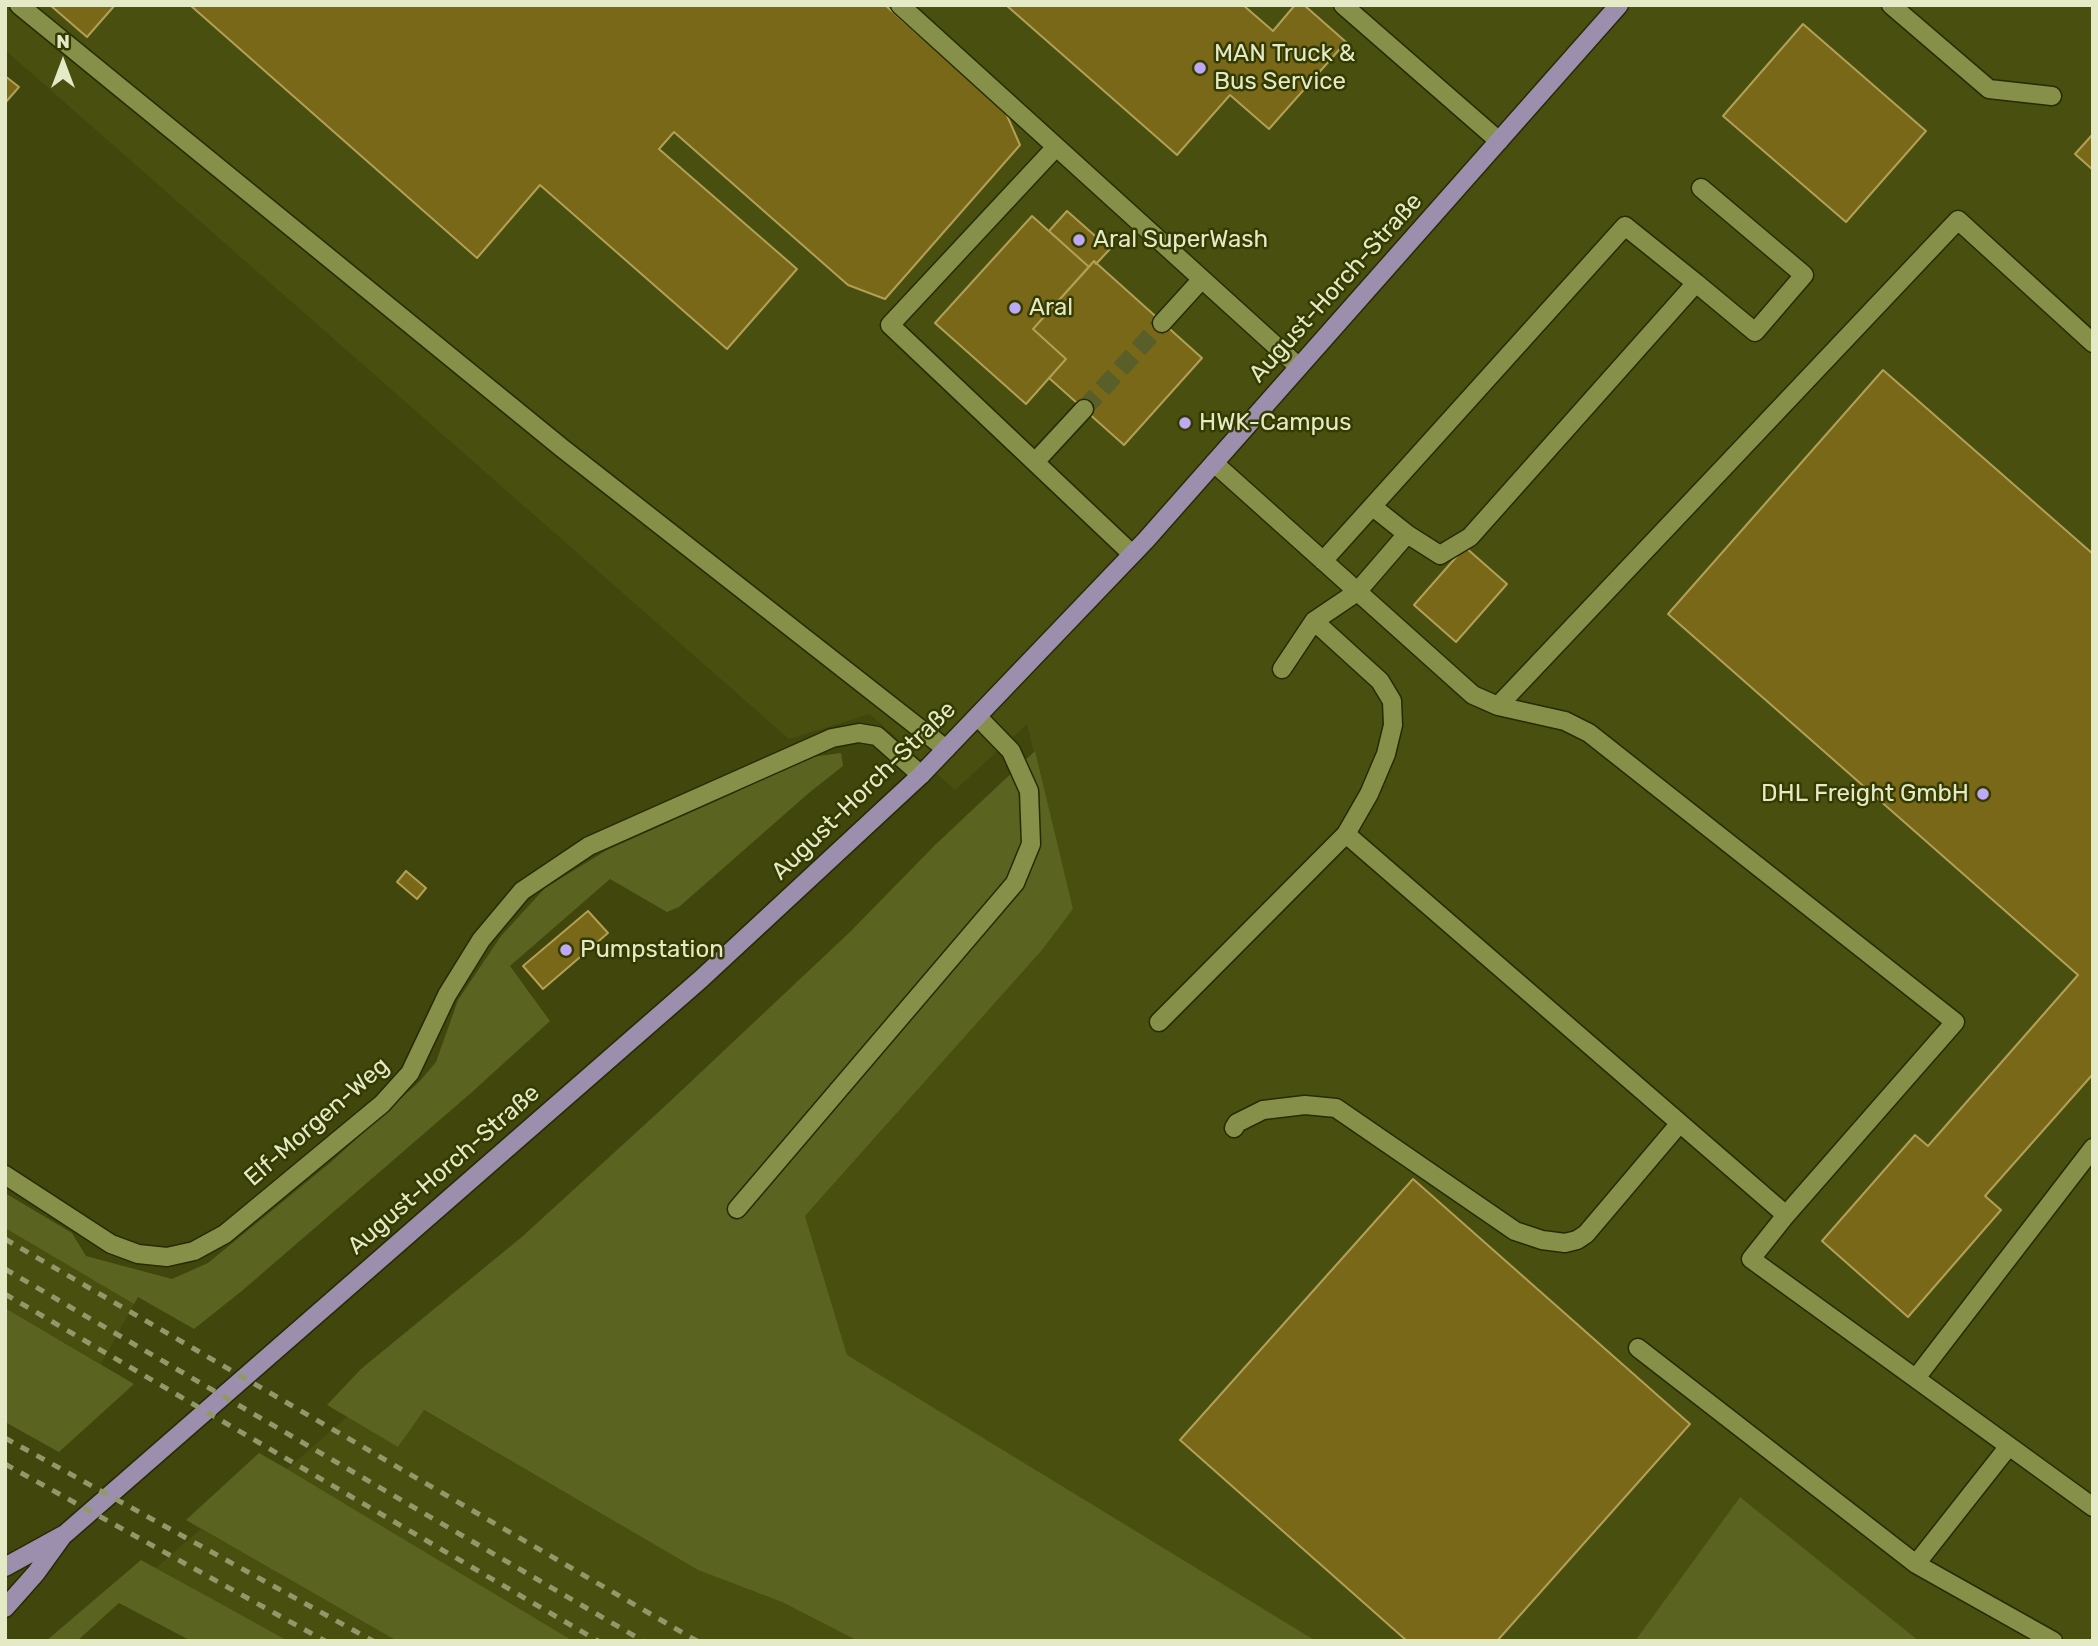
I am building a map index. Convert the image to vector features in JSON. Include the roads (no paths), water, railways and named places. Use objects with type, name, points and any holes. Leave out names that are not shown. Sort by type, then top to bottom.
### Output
[{"type":"main road","name":"August-Horch-Straße","points":[[5,1608],[65,1534],[701,979],[921,775],[1132,554],[1619,5]]},
{"type":"main road","name":"August-Horch-Straße","points":[[5,1567],[65,1534]]},
{"type":"lane","points":[[19,5],[562,448],[946,750]]},
{"type":"lane","points":[[900,5],[1299,367]]},
{"type":"lane","points":[[1343,5],[1499,141]]},
{"type":"lane","points":[[1891,5],[1989,89],[2052,96]]},
{"type":"lane","points":[[1056,147],[890,325],[1132,554]]},
{"type":"lane","points":[[1323,561],[1625,226],[1755,332],[1804,275],[1701,188]]},
{"type":"lane","points":[[1498,706],[1958,220],[2093,343]]},
{"type":"lane","points":[[1162,323],[1202,279]]},
{"type":"lane","points":[[1373,507],[1407,534],[1440,555],[1470,537],[1696,283]]},
{"type":"lane","points":[[1035,462],[1084,409]]},
{"type":"lane","points":[[1214,463],[1474,695],[1498,706],[1565,721],[1589,733],[1955,1023],[1786,1215],[1751,1259],[2093,1507]]},
{"type":"lane","points":[[1282,668],[1314,621],[1357,592],[1407,534]]},
{"type":"lane","points":[[1159,1022],[1346,834],[1369,794],[1386,754],[1393,725],[1392,701],[1380,681],[1314,621]]},
{"type":"lane","points":[[737,1209],[1015,883],[1031,844],[1029,791],[1011,751],[978,718]]},
{"type":"lane","name":"Elf-Morgen-Weg","points":[[5,1175],[111,1244],[138,1254],[167,1257],[194,1251],[225,1234],[382,1104],[410,1073],[447,995],[481,940],[522,891],[589,846],[832,738],[859,733],[877,736],[921,775]]},
{"type":"lane","points":[[1346,834],[1786,1215]]},
{"type":"lane","points":[[1234,1128],[1263,1110],[1305,1105],[1336,1108],[1515,1231],[1542,1240],[1565,1243],[1586,1234],[1680,1123]]},
{"type":"lane","points":[[1916,1378],[2093,1148]]},
{"type":"lane","points":[[1638,1348],[1916,1564],[2053,1641]]},
{"type":"lane","points":[[1916,1564],[2009,1446]]},
{"type":"tunnel","points":[[1084,409],[1162,323]]},
{"type":"railway","points":[[5,1239],[697,1641]]},
{"type":"railway","points":[[5,1269],[643,1641]]},
{"type":"railway","points":[[5,1294],[598,1641]]},
{"type":"railway","points":[[5,1438],[373,1641]]},
{"type":"railway","points":[[5,1464],[325,1641]]},
{"type":"place","name":"MAN Truck & Bus Service","points":[[1200,68]]},
{"type":"place","name":"Aral SuperWash","points":[[1079,240]]},
{"type":"place","name":"Aral","points":[[1015,308]]},
{"type":"place","name":"HWK-Campus","points":[[1185,423]]},
{"type":"place","name":"DHL Freight GmbH","points":[[1983,794]]},
{"type":"place","name":"Pumpstation","points":[[566,950]]}]
